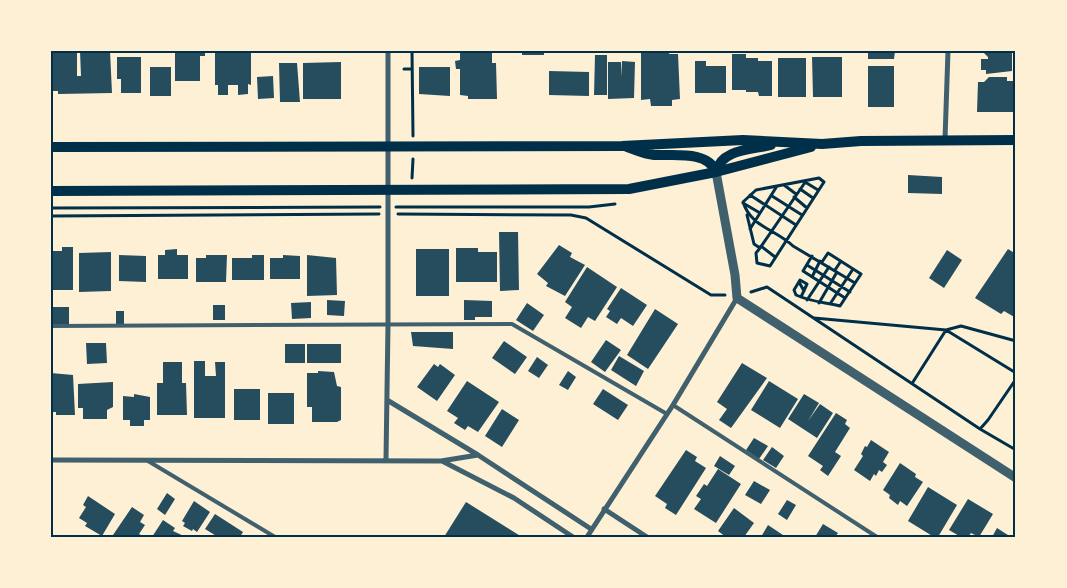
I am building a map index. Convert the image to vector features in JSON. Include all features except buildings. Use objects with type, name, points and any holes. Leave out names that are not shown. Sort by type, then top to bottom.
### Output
[{"type":"main road","points":[[51,147],[622,146],[705,141],[822,144],[945,139],[1016,140]]},
{"type":"main road","points":[[716,172],[718,164],[725,156],[784,142]]},
{"type":"main road","points":[[51,191],[629,189],[716,172],[822,144]]},
{"type":"main road","points":[[622,146],[640,153],[697,158],[710,163],[716,172]]},
{"type":"street","points":[[386,459],[388,51]]},
{"type":"street","points":[[945,139],[948,51]]},
{"type":"street","points":[[587,537],[673,405],[737,298],[716,172]]},
{"type":"street","points":[[737,298],[1016,478]]},
{"type":"street","points":[[387,400],[478,454],[591,529]]},
{"type":"street","points":[[51,460],[386,459],[441,461],[478,454]]},
{"type":"street","points":[[441,461],[514,498],[573,537]]},
{"type":"street","points":[[604,509],[648,537]]},
{"type":"lane","points":[[51,326],[512,324],[667,414]]},
{"type":"lane","points":[[673,405],[876,537]]},
{"type":"lane","points":[[146,460],[275,537]]},
{"type":"path","points":[[412,51],[412,132]]},
{"type":"path","points":[[404,69],[412,69]]},
{"type":"path","points":[[412,155],[412,180]]},
{"type":"path","points":[[743,202],[756,190],[819,178],[824,182],[770,266],[757,263],[756,253],[806,181]]},
{"type":"path","points":[[806,181],[818,190]]},
{"type":"path","points":[[784,184],[807,208]]},
{"type":"path","points":[[750,229],[778,186]]},
{"type":"path","points":[[800,189],[813,198]]},
{"type":"path","points":[[750,195],[796,225]]},
{"type":"path","points":[[772,196],[802,215]]},
{"type":"path","points":[[412,198],[412,214]]},
{"type":"path","points":[[743,202],[760,213]]},
{"type":"path","points":[[743,202],[754,244],[775,257]]},
{"type":"path","points":[[51,208],[589,207],[617,203]]},
{"type":"path","points":[[51,216],[375,214]]},
{"type":"path","points":[[401,214],[571,215],[586,218],[711,295],[724,295]]},
{"type":"path","points":[[747,215],[787,240],[793,246],[855,283]]},
{"type":"path","points":[[800,283],[794,290],[796,295],[819,303],[840,306],[861,274],[828,253],[812,277]]},
{"type":"path","points":[[812,256],[803,271],[845,298]]},
{"type":"path","points":[[819,303],[833,281],[841,261]]},
{"type":"path","points":[[807,265],[850,292]]},
{"type":"path","points":[[807,300],[829,267]]},
{"type":"path","points":[[830,304],[853,269]]},
{"type":"path","points":[[800,283],[808,284],[801,296]]},
{"type":"path","points":[[800,283],[805,289]]},
{"type":"path","points":[[752,292],[768,287],[913,382],[980,429],[1016,450]]},
{"type":"path","points":[[813,318],[946,330],[960,326],[1010,338],[1016,342]]},
{"type":"path","points":[[946,330],[1016,373]]},
{"type":"path","points":[[913,382],[946,330]]},
{"type":"path","points":[[980,429],[1016,379]]}]
